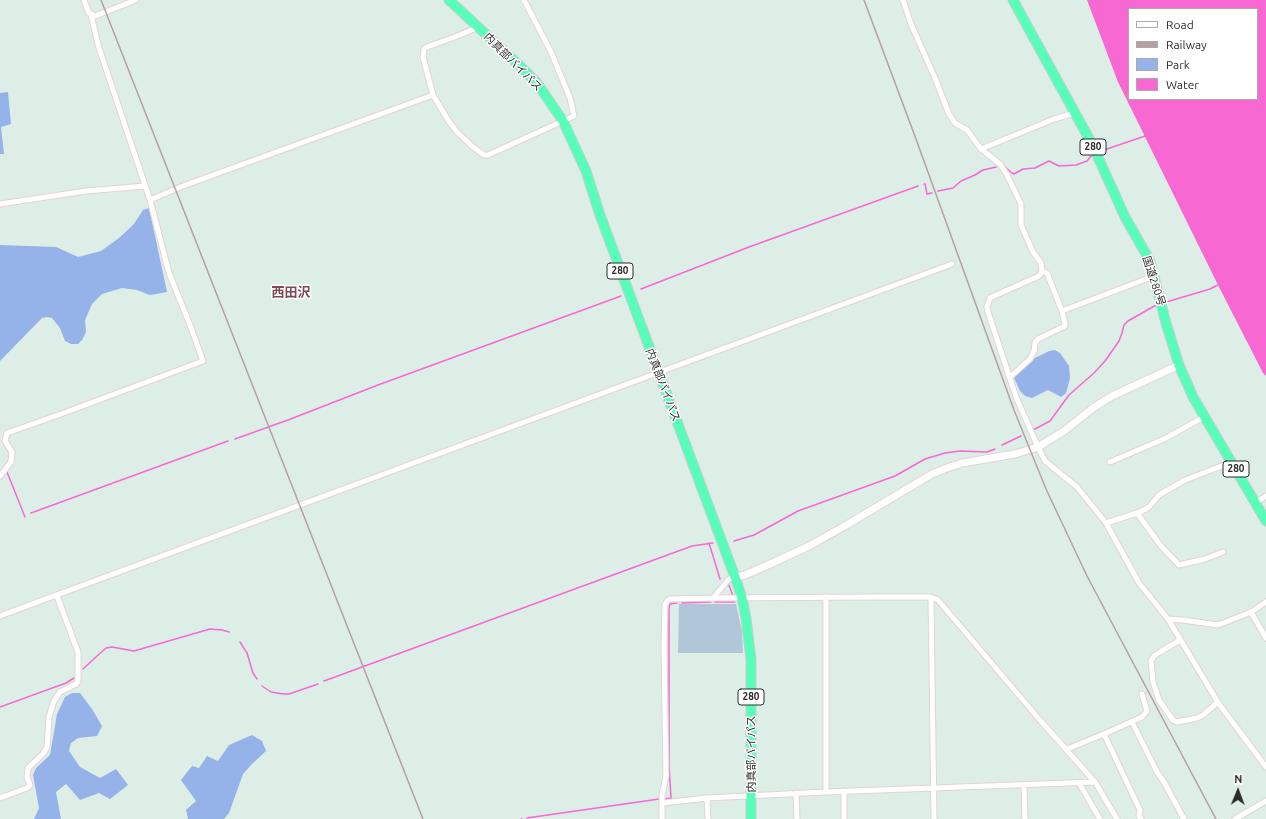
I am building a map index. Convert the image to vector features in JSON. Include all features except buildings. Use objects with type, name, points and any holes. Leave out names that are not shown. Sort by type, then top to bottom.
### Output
[{"type":"highway","name":"内真部バイパス","points":[[449,0],[519,65],[536,83],[563,121],[586,171],[600,215],[742,598],[751,659],[751,819]]},
{"type":"highway","name":"国道280号","points":[[1013,0],[1092,144],[1125,217],[1150,261],[1179,365],[1193,397],[1266,521]]},
{"type":"street","points":[[0,476],[11,462],[12,452],[5,441],[7,433],[203,361],[169,273],[150,200],[99,48],[91,15],[84,0]]},
{"type":"street","points":[[91,15],[94,16],[136,0]]},
{"type":"street","points":[[478,27],[424,49],[423,57],[433,95],[448,120],[457,132],[473,147],[484,155],[488,155],[574,116],[570,98],[551,52],[524,0]]},
{"type":"street","points":[[903,0],[911,24],[936,78],[949,114],[955,123],[967,130],[982,149],[1000,164],[1008,175],[1021,204],[1021,225],[1033,252],[1041,263],[1041,274],[1034,279],[990,298],[988,303],[988,312],[1016,397],[1044,461],[1077,487],[1106,524],[1139,583],[1168,619],[1218,702],[1266,767]]},
{"type":"street","points":[[150,200],[183,186],[433,95]]},
{"type":"street","points":[[982,149],[1054,119],[1074,113]]},
{"type":"street","points":[[0,204],[86,191],[145,186]]},
{"type":"street","points":[[0,616],[952,264]]},
{"type":"street","points":[[1010,377],[1030,359],[1034,351],[1035,342],[1038,339],[1065,326],[1062,311],[1047,273],[1042,270]]},
{"type":"street","points":[[1062,311],[1154,276]]},
{"type":"street","points":[[713,598],[729,579],[745,575],[809,546],[932,474],[962,463],[1015,454],[1038,447],[1064,431],[1093,408],[1112,396],[1179,365]]},
{"type":"street","points":[[1110,462],[1164,439],[1204,417]]},
{"type":"street","points":[[1106,524],[1137,514],[1149,507],[1159,495],[1185,480],[1232,462]]},
{"type":"street","points":[[1255,503],[1266,496]]},
{"type":"street","points":[[1137,514],[1179,565],[1205,559],[1223,552]]},
{"type":"street","points":[[0,798],[27,788],[30,785],[27,777],[28,768],[43,754],[47,747],[49,717],[54,701],[60,692],[76,684],[78,681],[78,652],[57,596]]},
{"type":"street","points":[[826,597],[826,792]]},
{"type":"street","points":[[662,819],[662,788],[666,776],[665,605],[667,601],[670,599],[826,597],[931,597],[938,600],[1039,719],[1095,782],[1117,819]]},
{"type":"street","points":[[931,597],[934,819]]},
{"type":"street","points":[[1168,619],[1218,625],[1251,612],[1266,602]]},
{"type":"street","points":[[1251,612],[1266,638]]},
{"type":"street","points":[[1180,640],[1154,656],[1152,661],[1152,682],[1159,700],[1176,722],[1197,718],[1203,715],[1218,702]]},
{"type":"street","points":[[1067,749],[1142,717],[1147,711],[1142,694]]},
{"type":"street","points":[[1132,722],[1157,772],[1184,819]]},
{"type":"street","points":[[1104,734],[1140,810],[1139,816],[1141,819]]},
{"type":"street","points":[[662,803],[707,798],[796,793],[1095,782]]},
{"type":"street","points":[[1079,783],[1100,819]]},
{"type":"street","points":[[1024,785],[1025,819]]},
{"type":"street","points":[[844,791],[844,819]]},
{"type":"street","points":[[796,793],[797,819]]},
{"type":"street","points":[[707,798],[708,819]]},
{"type":"street","points":[[1235,819],[1266,801]]},
{"type":"green space","points":[[8,92],[11,124],[1,127],[4,154],[0,154],[0,93]]},
{"type":"green space","points":[[149,208],[167,292],[150,295],[137,290],[122,288],[102,294],[92,304],[85,320],[86,332],[78,344],[71,344],[65,341],[60,328],[52,318],[42,318],[0,361],[0,245],[56,247],[78,257],[101,251],[119,238],[134,224],[143,210]]},
{"type":"green space","points":[[1055,350],[1060,353],[1069,366],[1070,378],[1066,393],[1061,397],[1048,390],[1032,398],[1025,396],[1020,391],[1014,378],[1035,358],[1049,351]]},
{"type":"green space","points":[[72,693],[80,693],[102,726],[97,736],[78,738],[71,743],[69,751],[80,767],[100,778],[116,769],[128,785],[110,799],[99,793],[80,800],[66,784],[56,792],[61,819],[34,819],[39,808],[33,775],[36,768],[50,755],[57,714],[65,697]]},
{"type":"green space","points":[[252,735],[262,741],[266,751],[243,774],[229,813],[224,819],[188,819],[186,810],[196,801],[181,780],[192,766],[199,768],[207,756],[218,761],[229,745]]},
{"type":"shaded area","points":[[679,604],[736,604],[742,631],[743,653],[678,653]]},
{"type":"water","points":[[1087,0],[1266,0],[1266,376],[1263,373],[1118,82]]},
{"type":"waterway","points":[[1101,151],[1145,136]]},
{"type":"waterway","points":[[1005,167],[1014,174],[1023,169],[1035,168],[1049,161],[1059,166],[1076,165],[1087,161],[1092,155]]},
{"type":"waterway","points":[[938,191],[953,188],[961,181],[983,170],[996,167]]},
{"type":"waterway","points":[[924,184],[927,194],[932,193]]},
{"type":"waterway","points":[[641,289],[749,247],[918,186]]},
{"type":"waterway","points":[[1163,303],[1210,289],[1218,285]]},
{"type":"waterway","points":[[235,439],[621,296]]},
{"type":"waterway","points":[[1033,430],[1050,421],[1069,395],[1105,361],[1119,341],[1124,325],[1128,321],[1158,304]]},
{"type":"waterway","points":[[1002,445],[1021,436]]},
{"type":"waterway","points":[[31,513],[228,441]]},
{"type":"waterway","points":[[734,541],[754,535],[798,511],[895,476],[925,459],[945,453],[960,451],[987,452],[995,449]]},
{"type":"waterway","points":[[7,472],[25,517]]},
{"type":"waterway","points":[[709,543],[720,579]]},
{"type":"waterway","points":[[324,681],[692,546],[713,543]]},
{"type":"waterway","points":[[729,585],[733,596]]},
{"type":"waterway","points":[[682,603],[711,602]]},
{"type":"waterway","points":[[715,602],[735,602]]},
{"type":"waterway","points":[[664,799],[671,798],[669,764],[669,608],[670,604],[677,603]]},
{"type":"waterway","points":[[83,669],[106,648],[112,647],[134,651],[210,629],[229,632]]},
{"type":"waterway","points":[[240,642],[247,653],[253,673],[257,679]]},
{"type":"waterway","points":[[0,707],[66,683],[74,678]]},
{"type":"waterway","points":[[262,686],[271,692],[289,694],[318,684]]},
{"type":"waterway","points":[[527,818],[659,799]]},
{"type":"railway","points":[[101,0],[423,819]]},
{"type":"railway","points":[[864,0],[1014,410],[1046,489],[1087,576],[1216,819]]},
{"type":"district","name":"西田沢","points":[[291,293]]}]
